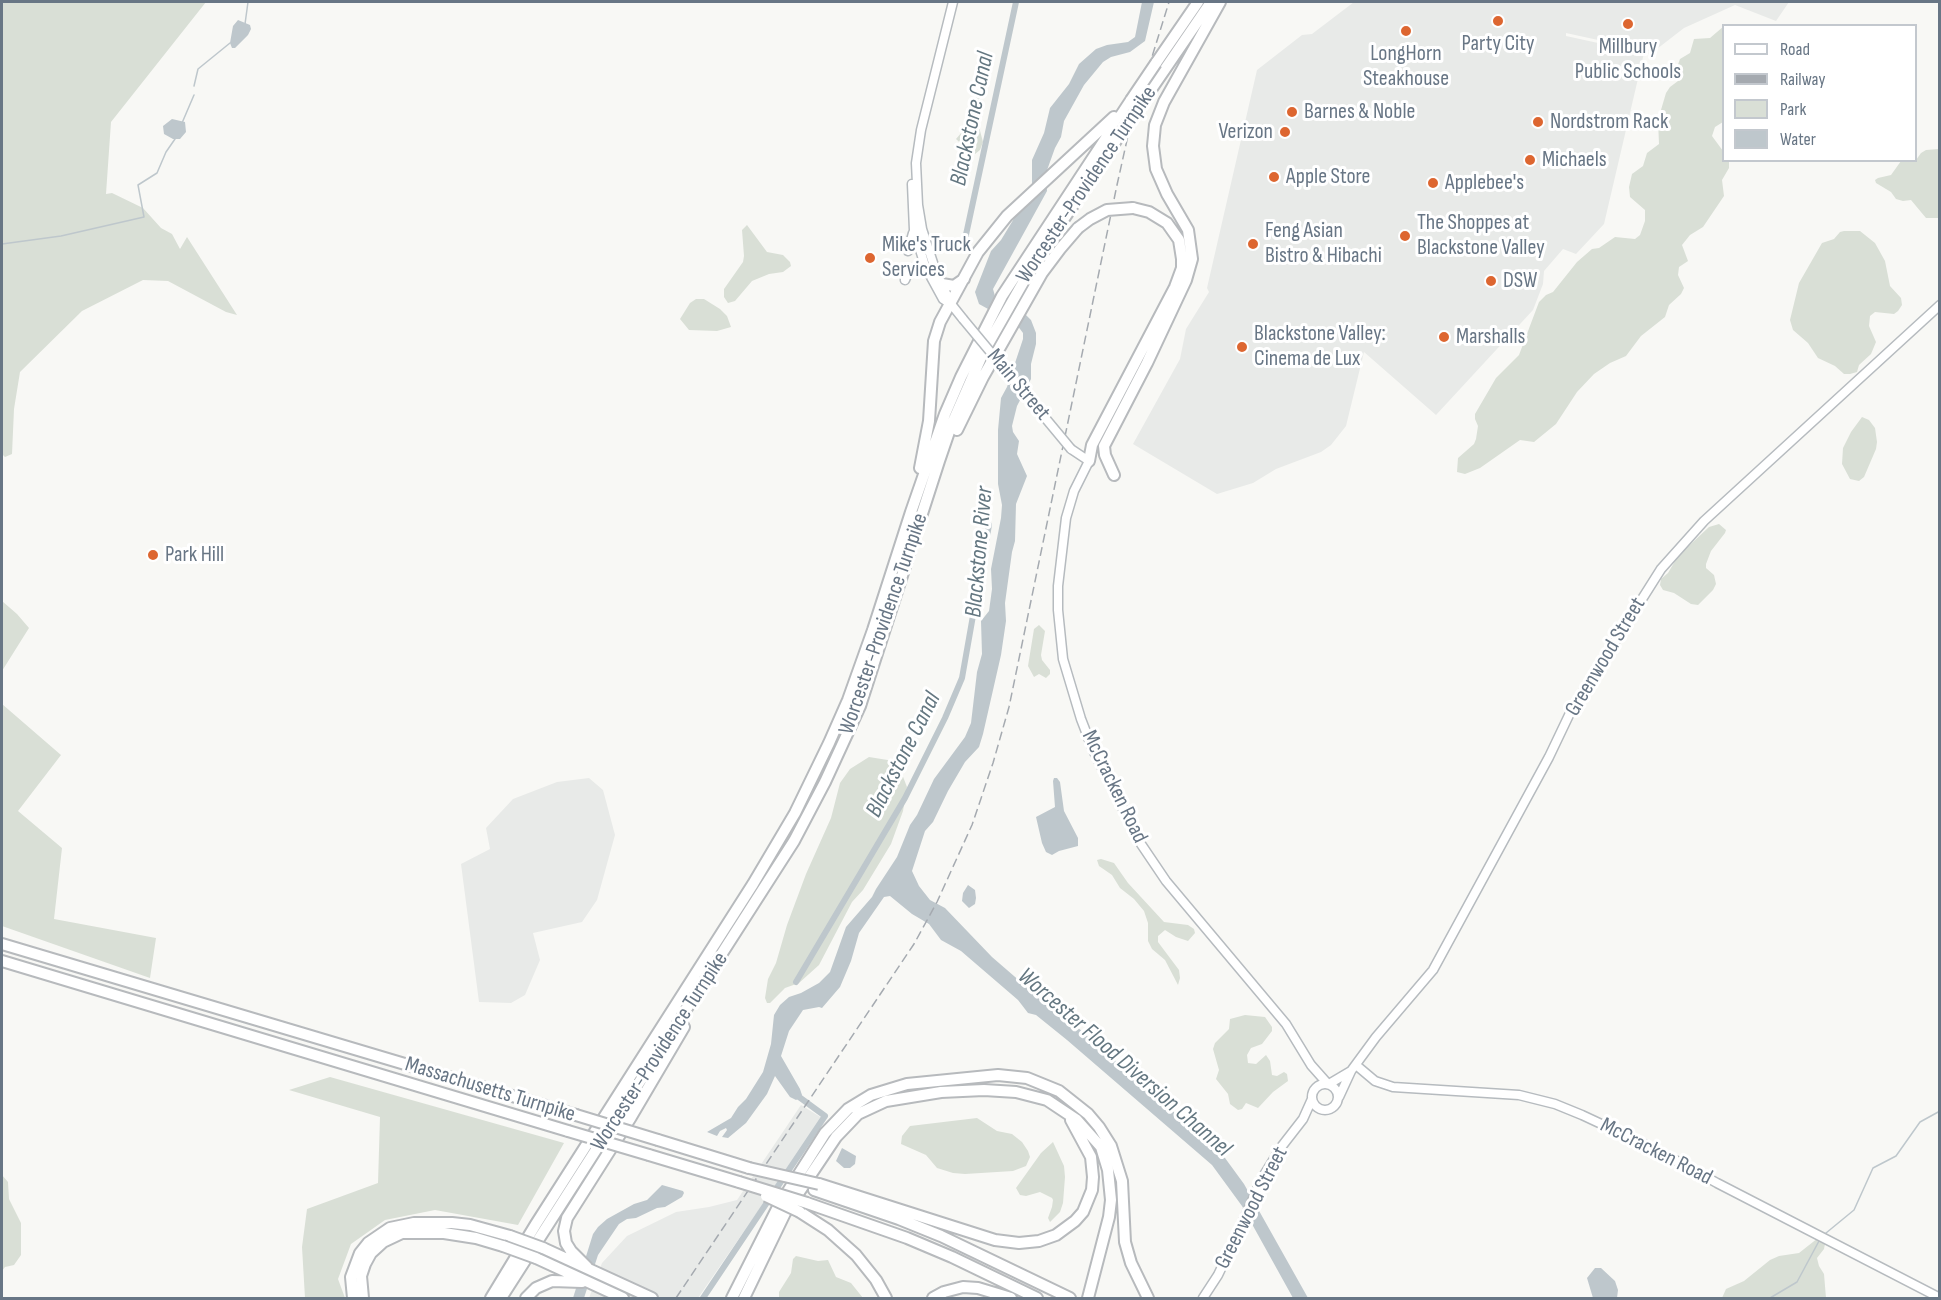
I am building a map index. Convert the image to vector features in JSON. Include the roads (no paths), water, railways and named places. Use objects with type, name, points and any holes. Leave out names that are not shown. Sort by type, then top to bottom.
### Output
[{"type":"highway","name":"Worcester-Providence Turnpike","points":[[491,1299],[536,1224],[776,848],[848,700],[945,414],[1007,298],[1131,100],[1198,2]]},
{"type":"highway","name":"Worcester-Providence Turnpike","points":[[1007,298],[1033,265],[1211,2]]},
{"type":"highway","points":[[1089,461],[1104,446],[1147,363],[1190,269],[1192,259],[1188,230],[1161,182],[1154,157],[1154,134],[1164,102],[1220,2]]},
{"type":"highway","points":[[911,512],[929,421],[933,341],[940,322],[978,252],[996,227],[1131,100]]},
{"type":"highway","points":[[915,540],[955,434],[1009,331],[1051,260],[1078,228],[1090,219],[1107,210],[1133,208],[1149,212],[1167,223],[1179,240],[1182,268],[1175,287],[1092,445],[1089,461]]},
{"type":"highway","points":[[942,284],[954,286],[964,279]]},
{"type":"highway","name":"Worcester-Providence Turnpike","points":[[501,1299],[794,841],[848,735],[870,678],[951,426],[994,322]]},
{"type":"highway","points":[[1104,446],[1105,455],[1114,475]]},
{"type":"highway","points":[[577,1260],[564,1238],[564,1225],[570,1212],[631,1118],[679,1033],[730,952],[742,925]]},
{"type":"highway","name":"Massachusetts Turnpike","points":[[2,944],[816,1187],[941,1236],[1070,1299]]},
{"type":"highway","name":"Massachusetts Turnpike","points":[[2,961],[807,1203],[907,1238],[952,1257],[1037,1299]]},
{"type":"highway","points":[[732,1299],[767,1225],[825,1133],[848,1109],[871,1095],[888,1089],[917,1083],[998,1075],[1027,1078],[1059,1091],[1088,1114],[1099,1127],[1111,1146],[1122,1181],[1125,1242],[1131,1263],[1148,1299]]},
{"type":"highway","points":[[744,1299],[785,1213],[836,1137],[858,1114],[886,1101],[949,1091],[984,1090],[1016,1092],[1047,1100],[1077,1120],[1101,1147],[1108,1170],[1111,1200],[1090,1298]]},
{"type":"highway","points":[[816,1187],[995,1240],[1019,1243],[1039,1241],[1056,1235],[1075,1221],[1083,1212],[1092,1190],[1091,1157],[1076,1125],[1056,1105]]},
{"type":"highway","points":[[1090,1298],[1115,1216],[1117,1167]]},
{"type":"highway","points":[[739,1182],[800,1212],[828,1230],[856,1255],[876,1280],[886,1299]]},
{"type":"highway","points":[[353,1299],[351,1277],[360,1253],[368,1243],[390,1228],[414,1223],[470,1225],[510,1236],[577,1260],[652,1299]]},
{"type":"highway","points":[[483,1299],[536,1224]]},
{"type":"highway","points":[[363,1299],[361,1276],[371,1253],[383,1242],[402,1233],[415,1232],[444,1233],[476,1238],[502,1246],[536,1258],[571,1277],[591,1283],[623,1299]]},
{"type":"highway","points":[[526,1299],[543,1284],[571,1277]]},
{"type":"highway","points":[[933,1299],[944,1292],[963,1287],[978,1288],[1011,1299]]},
{"type":"street","name":"Main Street","points":[[951,304],[943,299],[929,274],[914,230],[912,187],[921,130],[953,2]]},
{"type":"street","name":"Main Street","points":[[916,163],[918,205],[922,229],[927,249],[951,304],[1071,449],[1089,461]]},
{"type":"street","points":[[908,251],[914,230]]},
{"type":"street","points":[[904,280],[909,270],[913,268],[920,268],[929,274]]},
{"type":"street","name":"Greenwood Street","points":[[1339,1097],[1354,1068],[1376,1037],[1433,970],[1545,764],[1570,713],[1645,592],[1667,561],[1704,521],[1940,305]]},
{"type":"street","name":"McCracken Road","points":[[1089,461],[1078,480],[1070,502],[1058,586],[1061,640],[1067,675],[1093,750],[1141,844],[1159,872],[1279,1016],[1311,1065],[1328,1084]]},
{"type":"street","name":"McCracken Road","points":[[1311,1065],[1313,1094]]},
{"type":"street","name":"McCracken Road","points":[[1354,1068],[1376,1081],[1393,1087],[1519,1095],[1555,1104],[1658,1150],[1940,1298]]},
{"type":"street","name":"Greenwood Street","points":[[1328,1084],[1354,1068]]},
{"type":"street","points":[[1328,1084],[1336,1089],[1339,1097],[1334,1107],[1322,1110],[1315,1106],[1313,1094],[1319,1085],[1328,1084]]},
{"type":"street","name":"Greenwood Street","points":[[1203,1299],[1218,1275],[1254,1196],[1281,1148],[1303,1119],[1313,1094]]},
{"type":"street","name":"Greenwood Street","points":[[1303,1119],[1322,1110]]},
{"type":"water","points":[[1142,2],[1154,2],[1145,41],[1130,52],[1111,57],[1103,62],[1084,85],[1064,121],[1061,137],[1046,173],[1047,191],[993,289],[995,296],[1024,313],[1031,320],[1036,333],[1031,379],[1017,406],[1012,426],[1019,441],[1017,454],[1027,476],[1016,504],[1015,541],[1005,603],[1006,621],[1001,655],[983,734],[979,747],[965,762],[933,822],[925,831],[912,871],[919,886],[930,900],[945,908],[992,957],[1029,989],[1053,1005],[1168,1107],[1217,1147],[1244,1184],[1308,1298],[1293,1298],[1242,1206],[1212,1165],[1067,1040],[1036,1015],[1028,1013],[1018,1000],[961,951],[941,940],[929,924],[890,896],[884,897],[859,933],[840,987],[822,1008],[803,1010],[789,1031],[781,1056],[800,1089],[802,1095],[800,1098],[796,1100],[790,1097],[775,1076],[767,1094],[746,1123],[728,1138],[722,1137],[726,1128],[717,1136],[707,1132],[731,1118],[763,1072],[771,1044],[774,1015],[780,1005],[789,997],[819,983],[830,972],[846,927],[872,897],[897,857],[910,825],[934,779],[965,737],[971,723],[977,672],[982,654],[981,621],[989,611],[992,589],[991,569],[1001,518],[1002,505],[998,484],[998,430],[1001,398],[1023,339],[1023,333],[1017,325],[979,304],[975,292],[991,251],[1001,240],[1032,184],[1032,160],[1044,133],[1050,108],[1069,84],[1079,64],[1096,49],[1128,42],[1135,37]]},
{"type":"water","points":[[238,20],[250,25],[251,29],[235,48],[232,48],[230,43],[233,26]]},
{"type":"water","points":[[172,119],[185,122],[186,132],[180,139],[173,139],[164,134],[163,126]]},
{"type":"water","points":[[1054,778],[1060,782],[1064,811],[1078,838],[1078,846],[1052,855],[1046,852],[1042,843],[1036,817],[1055,807]]},
{"type":"water","points":[[968,885],[975,890],[976,898],[975,904],[969,908],[962,901],[963,893]]},
{"type":"water","points":[[842,1148],[856,1156],[855,1164],[850,1168],[844,1168],[836,1161]]},
{"type":"water","points":[[662,1185],[684,1193],[682,1197],[665,1207],[627,1219],[619,1224],[598,1255],[584,1298],[573,1298],[593,1234],[598,1227],[607,1219],[634,1204],[647,1200]]},
{"type":"water","points":[[1595,1268],[1601,1268],[1615,1281],[1618,1290],[1617,1298],[1593,1298],[1587,1278]]},
{"type":"waterway","points":[[245,24],[248,2]]},
{"type":"waterway","name":"Blackstone Canal","points":[[964,244],[1016,2]]},
{"type":"waterway","points":[[194,86],[198,69],[230,43]]},
{"type":"waterway","points":[[182,123],[194,95]]},
{"type":"waterway","points":[[2,244],[61,236],[144,217],[138,185],[157,173],[166,152],[175,139]]},
{"type":"waterway","name":"Blackstone Canal","points":[[796,982],[905,798],[945,718],[962,678],[989,525]]},
{"type":"waterway","points":[[703,1298],[825,1116],[795,1094]]},
{"type":"waterway","points":[[1826,1233],[1854,1210],[1873,1168],[1896,1156],[1920,1122],[1940,1111]]},
{"type":"waterway","points":[[1770,1298],[1797,1282],[1819,1241]]},
{"type":"railway","points":[[676,1298],[914,944],[937,902],[972,825],[1009,707],[1129,131],[1169,2]]},
{"type":"place","name":"Party City","points":[[1498,21]]},
{"type":"place","name":"Millbury Public Schools","points":[[1628,24]]},
{"type":"place","name":"LongHorn Steakhouse","points":[[1406,31]]},
{"type":"place","name":"Barnes & Noble","points":[[1292,112]]},
{"type":"place","name":"Nordstrom Rack","points":[[1538,122]]},
{"type":"place","name":"Verizon","points":[[1285,132]]},
{"type":"place","name":"Michaels","points":[[1530,160]]},
{"type":"place","name":"Apple Store","points":[[1274,177]]},
{"type":"place","name":"Applebee's","points":[[1433,183]]},
{"type":"place","name":"The Shoppes at Blackstone Valley","points":[[1405,236]]},
{"type":"place","name":"Feng Asian Bistro & Hibachi","points":[[1253,244]]},
{"type":"place","name":"Mike's Truck Services","points":[[870,258]]},
{"type":"place","name":"DSW","points":[[1491,281]]},
{"type":"place","name":"Marshalls","points":[[1444,337]]},
{"type":"place","name":"Blackstone Valley: Cinema de Lux","points":[[1242,347]]},
{"type":"place","name":"Park Hill","points":[[153,555]]},
{"type":"water label","name":"Blackstone River","points":[[980,552]]},
{"type":"water label","name":"Worcester Flood Diversion Channel","points":[[1124,1063]]}]
